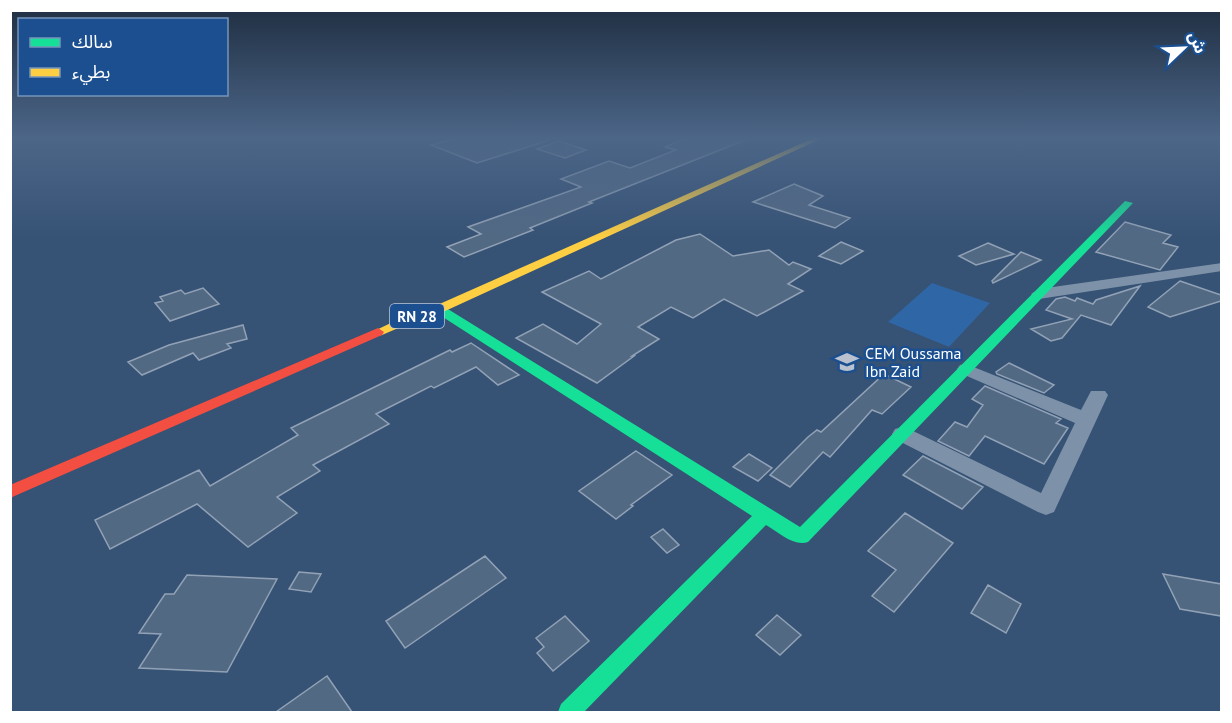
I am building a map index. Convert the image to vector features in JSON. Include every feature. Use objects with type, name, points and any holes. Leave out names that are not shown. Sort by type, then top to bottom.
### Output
[{"type":"street","name":"RN 28","points":[[10,492],[420,314],[439,309],[746,171]]},
{"type":"street","points":[[439,309],[802,537],[1128,203]]},
{"type":"street","points":[[1039,294],[1221,267]]},
{"type":"street","points":[[966,369],[1086,420]]},
{"type":"street","points":[[902,434],[1046,506],[1098,395]]},
{"type":"street","points":[[569,712],[764,515]]},
{"type":"shaded area","points":[[932,283],[990,303],[949,347],[888,322]]},
{"type":"building","points":[[583,171],[668,171],[530,228],[533,230],[464,257],[447,247],[481,234],[468,227],[581,187],[561,179]]},
{"type":"building","points":[[794,184],[823,196],[809,205],[850,218],[835,228],[753,202]]},
{"type":"building","points":[[1125,222],[1171,235],[1163,243],[1178,247],[1160,270],[1096,252]]},
{"type":"building","points":[[700,234],[733,256],[769,250],[789,265],[793,262],[811,269],[788,284],[803,291],[757,316],[724,299],[693,318],[671,307],[638,327],[659,339],[597,383],[516,338],[543,324],[577,344],[601,324],[542,292],[589,271],[601,279],[676,240]]},
{"type":"building","points":[[841,242],[863,251],[841,264],[819,256]]},
{"type":"building","points":[[988,243],[1014,254],[976,265],[959,256]]},
{"type":"building","points":[[1021,252],[1041,260],[993,283],[992,281]]},
{"type":"building","points":[[1180,281],[1221,295],[1221,301],[1170,317],[1148,307]]},
{"type":"building","points":[[1140,286],[1111,325],[1081,315],[1062,338],[1051,341],[1031,329],[1072,319],[1046,310],[1056,299],[1065,297],[1075,301],[1077,298],[1093,304],[1096,300]]},
{"type":"building","points":[[203,288],[219,304],[170,321],[155,303],[163,301],[160,297],[181,290],[185,294]]},
{"type":"building","points":[[243,325],[247,339],[227,344],[231,348],[199,360],[193,353],[142,375],[128,362],[169,345]]},
{"type":"building","points":[[471,343],[519,375],[498,385],[476,367],[434,388],[431,386],[376,414],[389,424],[313,465],[320,471],[277,497],[297,513],[248,547],[197,504],[110,549],[95,520],[199,470],[210,486],[298,435],[291,428],[450,350],[452,352]]},
{"type":"building","points":[[1009,363],[1054,385],[1044,393],[997,374],[996,372]]},
{"type":"building","points":[[884,374],[911,387],[882,414],[872,410],[830,457],[823,452],[790,487],[770,475],[808,437],[817,430],[821,432]]},
{"type":"building","points":[[985,386],[1061,419],[1056,423],[1068,428],[1044,464],[985,436],[969,456],[938,441],[955,422],[967,427],[983,405],[972,399]]},
{"type":"building","points":[[636,451],[672,475],[616,519],[579,491]]},
{"type":"building","points":[[749,454],[772,468],[758,481],[733,467]]},
{"type":"building","points":[[923,456],[983,487],[962,509],[903,475]]},
{"type":"building","points":[[905,513],[953,543],[894,612],[872,596],[896,570],[868,551]]},
{"type":"building","points":[[663,529],[679,545],[667,553],[651,537]]},
{"type":"building","points":[[485,556],[506,578],[405,648],[386,621]]},
{"type":"building","points":[[299,572],[321,574],[311,592],[289,589]]},
{"type":"building","points":[[1163,574],[1221,584],[1221,616],[1180,609]]},
{"type":"building","points":[[187,575],[277,579],[227,672],[139,668],[161,634],[139,633],[165,594],[174,594]]},
{"type":"building","points":[[988,585],[1021,604],[1006,633],[971,613]]},
{"type":"building","points":[[777,615],[801,635],[780,655],[756,635]]},
{"type":"building","points":[[565,616],[589,641],[553,671],[537,653],[544,647],[536,638]]},
{"type":"building","points":[[327,676],[352,712],[276,712]]},
{"type":"traffic: fast","points":[[764,515],[802,537],[1128,203]]},
{"type":"traffic: fast","points":[[439,309],[764,515],[569,712]]},
{"type":"traffic: slow","points":[[378,332],[420,314],[439,309],[746,171]]},
{"type":"traffic: jam","points":[[10,492],[378,332]]},
{"type":"place","name":"CEM Oussama Ibn Zaid","points":[[847,362]]}]
